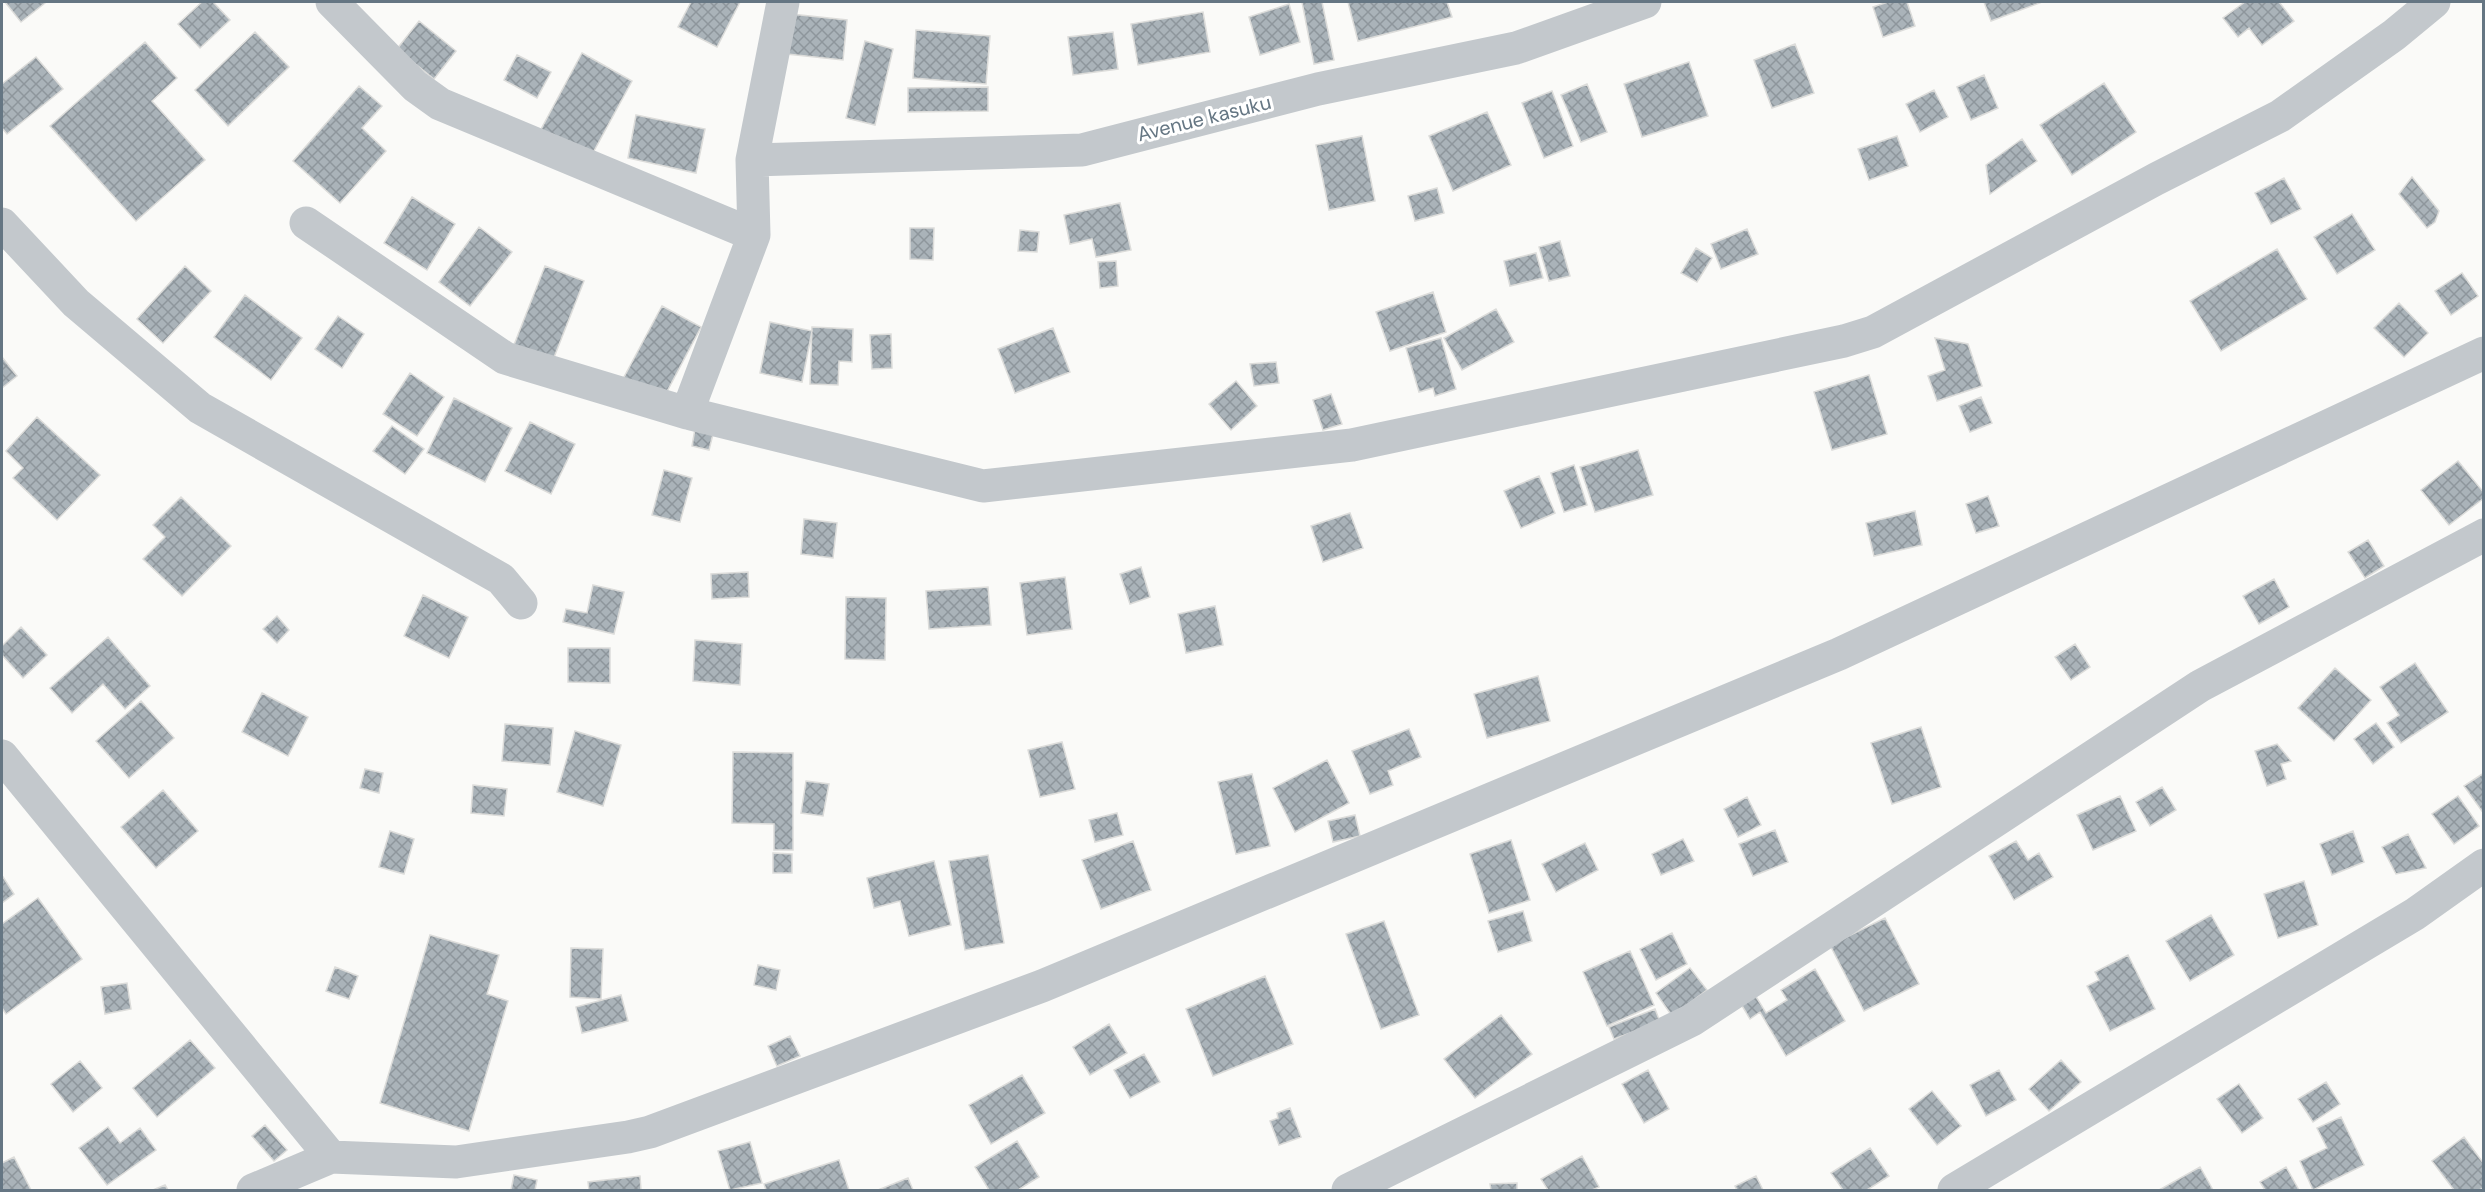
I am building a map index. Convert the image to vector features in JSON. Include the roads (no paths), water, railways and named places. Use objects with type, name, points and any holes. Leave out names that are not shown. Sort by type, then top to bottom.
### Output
[{"type":"street","points":[[332,2],[415,86],[440,104],[754,235]]},
{"type":"street","points":[[687,413],[754,235],[752,160],[783,2]]},
{"type":"street","name":"Avenue kasuku","points":[[752,160],[1082,150],[1318,89],[1516,48],[1645,2]]},
{"type":"street","points":[[306,223],[505,358],[687,413],[983,486],[1352,445],[1844,341],[1873,332],[2156,179],[2280,116],[2394,35],[2434,2]]},
{"type":"street","points":[[2,224],[76,303],[200,408],[501,579],[521,603]]},
{"type":"street","points":[[253,1191],[331,1157],[456,1162],[650,1132],[1042,986],[1839,654],[2484,353]]},
{"type":"street","points":[[1348,1191],[1692,1020],[2200,686],[2484,535]]},
{"type":"street","points":[[2,756],[331,1157]]},
{"type":"street","points":[[1953,1191],[2415,914],[2484,865]]}]
